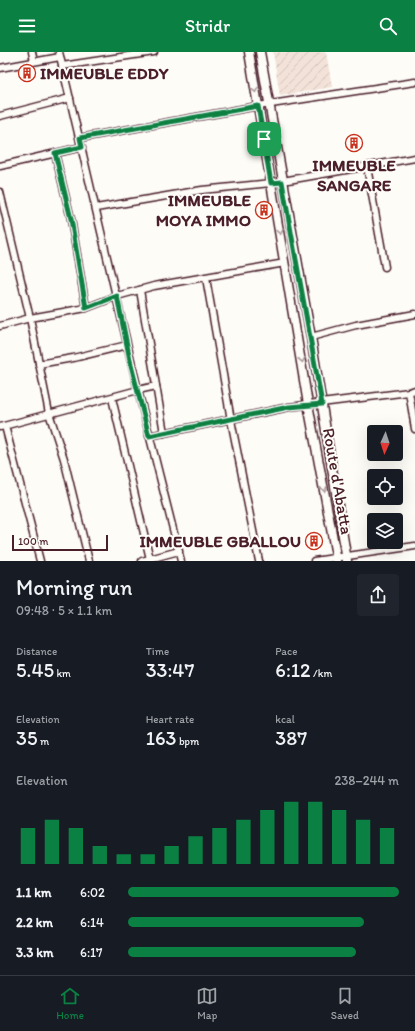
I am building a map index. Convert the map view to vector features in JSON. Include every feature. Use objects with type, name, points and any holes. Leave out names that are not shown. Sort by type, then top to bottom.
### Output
[{"type":"street","points":[[32,52],[34,61]]},
{"type":"street","points":[[62,66],[154,52]]},
{"type":"street","name":"Route d'Abatta","points":[[249,52],[308,404],[337,559]]},
{"type":"street","name":"Route d'Abatta","points":[[260,52],[282,182],[311,337],[347,558]]},
{"type":"street","points":[[0,68],[59,55],[80,138],[127,345],[181,561]]},
{"type":"street","points":[[80,138],[258,106],[415,82]]},
{"type":"street","points":[[0,116],[70,98]]},
{"type":"street","points":[[0,166],[82,147]]},
{"type":"street","points":[[55,153],[71,219],[86,308]]},
{"type":"street","points":[[96,208],[202,190],[282,182],[415,158]]},
{"type":"street","points":[[367,167],[385,267]]},
{"type":"street","points":[[0,192],[30,318],[49,413],[64,459],[89,561]]},
{"type":"street","points":[[0,326],[30,318],[86,308],[117,296],[140,290],[285,263]]},
{"type":"street","points":[[206,278],[231,420],[259,561]]},
{"type":"street","points":[[140,290],[164,433]]},
{"type":"street","points":[[311,337],[356,325],[415,314]]},
{"type":"street","points":[[39,364],[73,358],[127,345]]},
{"type":"street","points":[[40,561],[2,427],[49,413],[156,386]]},
{"type":"street","points":[[149,436],[308,404],[322,404],[412,391],[415,429]]},
{"type":"street","points":[[112,398],[150,559]]},
{"type":"street","points":[[314,561],[347,558],[415,546]]},
{"type":"street","points":[[142,561],[179,551]]},
{"type":"shaded area","points":[[273,52],[326,52],[332,87],[280,96]]},
{"type":"place","name":"IMMEUBLE EDDY","points":[[27,73]]},
{"type":"place","name":"IMMEUBLE SANGARE","points":[[354,143]]},
{"type":"place","name":"IMMEUBLE MOYA IMMO","points":[[264,210]]},
{"type":"place","name":"IMMEUBLE GBALLOU","points":[[314,541]]},
{"type":"route","points":[[258,106],[264,139],[271,183],[282,182],[322,404],[308,404],[289,407],[149,436],[131,365],[117,296],[86,308],[71,219],[55,153],[82,147],[80,138],[166,124],[258,106]]}]
